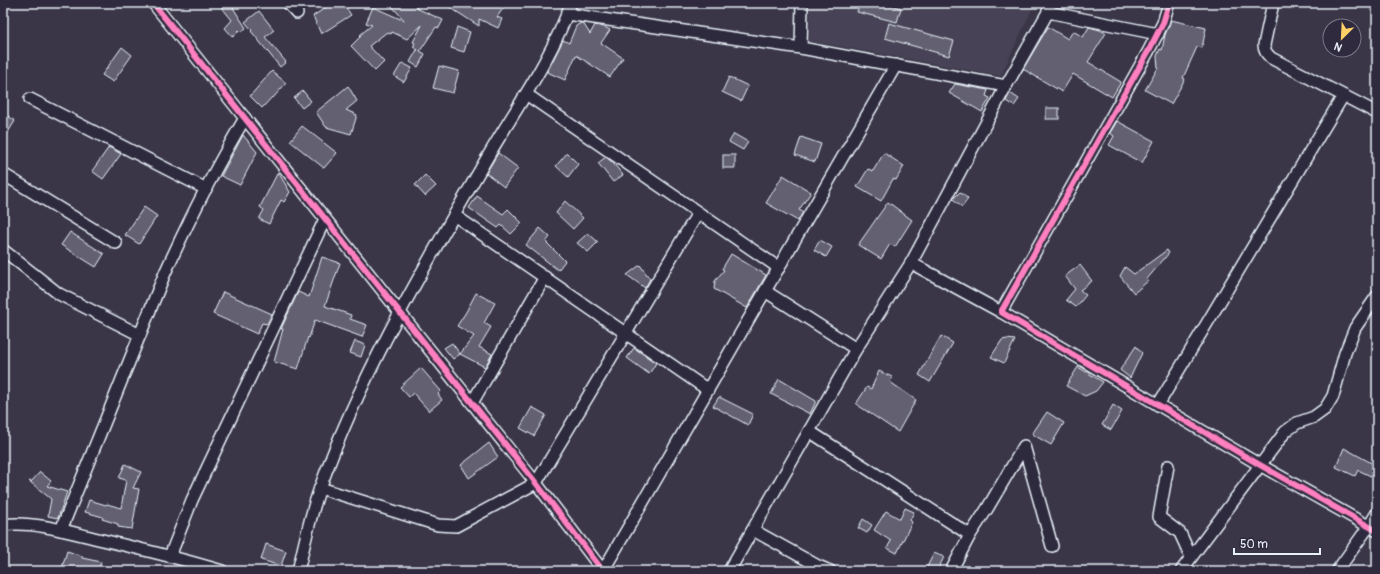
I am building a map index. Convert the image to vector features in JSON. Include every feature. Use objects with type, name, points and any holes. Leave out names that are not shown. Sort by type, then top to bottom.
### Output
[{"type":"street","points":[[153,3],[536,483],[603,571],[896,65]]},
{"type":"street","points":[[288,3],[297,13]]},
{"type":"street","points":[[801,48],[802,3]]},
{"type":"street","points":[[1000,312],[1158,34],[1169,3]]},
{"type":"street","points":[[1273,3],[1264,45],[1264,50],[1267,54],[1271,58],[1377,113]]},
{"type":"street","points":[[729,571],[856,349],[911,264],[1049,7],[1158,34]]},
{"type":"street","points":[[298,571],[320,488],[367,377],[400,312],[454,215],[526,94],[550,50],[569,8],[801,48],[1006,86]]},
{"type":"street","points":[[526,94],[778,268]]},
{"type":"street","points":[[1158,405],[1343,96]]},
{"type":"street","points":[[30,99],[206,189]]},
{"type":"street","points":[[61,530],[174,252],[192,214],[246,118]]},
{"type":"street","points":[[3,174],[116,243]]},
{"type":"street","points":[[320,488],[438,525],[456,526],[536,483],[698,213]]},
{"type":"street","points":[[454,215],[708,390]]},
{"type":"street","points":[[170,556],[192,500],[325,218]]},
{"type":"street","points":[[3,250],[59,294],[140,335]]},
{"type":"street","points":[[911,264],[1000,312],[1260,465],[1373,528]]},
{"type":"street","points":[[472,403],[544,277]]},
{"type":"street","points":[[765,291],[856,349]]},
{"type":"street","points":[[1181,571],[1285,432],[1297,423],[1314,417],[1325,409],[1333,396],[1345,353],[1355,328],[1377,296]]},
{"type":"street","points":[[810,431],[970,535]]},
{"type":"street","points":[[951,571],[970,535],[1024,446],[1052,546]]},
{"type":"street","points":[[1168,466],[1159,516],[1180,533],[1191,557]]},
{"type":"street","points":[[1337,571],[1373,528],[1377,513]]},
{"type":"street","points":[[3,525],[15,523],[61,530],[170,556],[222,571]]},
{"type":"street","points":[[753,530],[818,566],[830,571]]},
{"type":"shaded area","points":[[810,3],[1034,3],[1001,76],[809,41]]},
{"type":"building","points":[[218,3],[230,3],[246,28],[241,32],[239,30],[233,37],[225,28],[232,20]]},
{"type":"building","points":[[333,3],[343,3],[351,15],[321,34],[313,16]]},
{"type":"building","points":[[389,3],[418,3],[416,8],[443,20],[439,28],[436,27],[420,51],[425,54],[418,67],[410,62],[418,50],[413,47],[415,43],[413,42],[422,25],[407,39],[392,32],[391,34],[387,32],[369,46],[384,62],[375,71],[351,46],[361,36],[360,35],[372,25],[366,23],[373,7],[405,21]]},
{"type":"building","points":[[443,3],[507,3],[497,17],[502,19],[498,28],[479,19],[479,26]]},
{"type":"building","points":[[860,3],[883,3],[901,8],[897,22],[857,12]]},
{"type":"building","points":[[259,11],[274,30],[265,37],[286,62],[280,67],[245,22]]},
{"type":"building","points":[[1171,20],[1206,28],[1202,48],[1197,47],[1183,78],[1185,79],[1171,104],[1145,90],[1158,68],[1157,56],[1160,49],[1162,50],[1165,35]]},
{"type":"building","points":[[583,23],[590,34],[595,25],[610,30],[601,43],[623,58],[610,77],[576,55],[565,80],[547,72],[563,40],[569,43],[576,26]]},
{"type":"building","points":[[889,23],[954,41],[949,56],[885,38]]},
{"type":"building","points":[[457,27],[470,32],[464,52],[451,48]]},
{"type":"building","points":[[1048,27],[1068,39],[1073,31],[1083,37],[1089,27],[1106,33],[1088,62],[1121,82],[1112,97],[1073,74],[1062,92],[1023,69]]},
{"type":"building","points":[[122,47],[132,55],[113,82],[102,75]]},
{"type":"building","points":[[402,63],[412,68],[404,82],[394,76]]},
{"type":"building","points":[[439,66],[459,71],[453,93],[433,88]]},
{"type":"building","points":[[272,71],[286,83],[262,108],[250,96]]},
{"type":"building","points":[[729,77],[748,86],[741,101],[722,92]]},
{"type":"building","points":[[955,84],[988,90],[986,96],[990,98],[982,112],[949,93]]},
{"type":"building","points":[[348,86],[357,101],[346,110],[357,115],[351,134],[326,127],[316,112]]},
{"type":"building","points":[[303,91],[311,101],[302,108],[294,98]]},
{"type":"building","points":[[1010,93],[1019,99],[1014,106],[1006,101]]},
{"type":"building","points":[[1046,108],[1059,108],[1059,119],[1046,119]]},
{"type":"building","points":[[8,116],[15,121],[3,140],[3,124]]},
{"type":"building","points":[[1117,121],[1154,141],[1142,163],[1109,145],[1114,136],[1110,133]]},
{"type":"building","points":[[302,126],[337,153],[324,168],[290,141]]},
{"type":"building","points":[[734,134],[748,142],[743,150],[729,142]]},
{"type":"building","points":[[243,135],[257,152],[240,185],[221,176]]},
{"type":"building","points":[[801,137],[821,144],[815,162],[795,155]]},
{"type":"building","points":[[109,147],[121,154],[103,179],[92,171]]},
{"type":"building","points":[[498,153],[518,168],[504,187],[486,173]]},
{"type":"building","points":[[567,153],[578,164],[568,177],[556,166]]},
{"type":"building","points":[[884,153],[904,166],[896,180],[893,179],[881,201],[857,187],[868,169],[873,171]]},
{"type":"building","points":[[723,155],[735,155],[735,168],[723,168]]},
{"type":"building","points":[[606,157],[623,175],[613,182],[598,163]]},
{"type":"building","points":[[278,172],[290,192],[284,202],[281,200],[269,224],[259,219],[264,210],[260,207]]},
{"type":"building","points":[[425,175],[436,186],[425,196],[415,185]]},
{"type":"building","points":[[783,175],[811,192],[799,210],[803,212],[798,221],[766,203]]},
{"type":"building","points":[[960,192],[968,199],[962,207],[953,199]]},
{"type":"building","points":[[477,196],[503,214],[508,209],[522,223],[511,234],[501,225],[498,228],[469,208]]},
{"type":"building","points":[[565,201],[583,218],[573,229],[556,213]]},
{"type":"building","points":[[888,202],[912,220],[895,247],[890,244],[881,259],[858,245]]},
{"type":"building","points":[[144,207],[157,216],[139,244],[125,235]]},
{"type":"building","points":[[540,228],[550,237],[546,242],[565,261],[558,270],[526,245]]},
{"type":"building","points":[[70,232],[104,254],[96,267],[61,245]]},
{"type":"building","points":[[588,233],[598,242],[588,252],[577,243]]},
{"type":"building","points":[[820,240],[832,247],[826,257],[814,250]]},
{"type":"building","points":[[1167,250],[1169,253],[1147,279],[1148,281],[1134,293],[1120,276],[1125,267],[1134,274]]},
{"type":"building","points":[[731,254],[766,275],[747,308],[714,289],[715,281],[724,270],[722,269]]},
{"type":"building","points":[[322,257],[340,263],[325,306],[351,315],[350,319],[367,325],[362,337],[315,320],[298,369],[274,362],[283,329],[281,329],[298,292],[309,297]]},
{"type":"building","points":[[640,265],[650,279],[645,288],[627,275]]},
{"type":"building","points":[[1080,265],[1092,281],[1080,290],[1086,295],[1076,307],[1066,300],[1075,289],[1065,276]]},
{"type":"building","points":[[223,292],[272,314],[267,324],[262,323],[257,334],[213,314]]},
{"type":"building","points":[[476,293],[495,303],[484,323],[491,327],[479,347],[492,354],[485,367],[460,354],[474,336],[457,326]]},
{"type":"building","points":[[941,336],[953,343],[930,382],[919,375]]},
{"type":"building","points":[[1002,340],[1015,340],[1004,363],[991,357]]},
{"type":"building","points":[[355,341],[365,345],[361,357],[350,353]]},
{"type":"building","points":[[452,343],[460,354],[453,359],[444,348]]},
{"type":"building","points":[[1136,346],[1142,353],[1130,378],[1120,370]]},
{"type":"building","points":[[634,348],[656,363],[649,374],[627,358]]},
{"type":"building","points":[[1078,367],[1103,382],[1096,391],[1085,396],[1066,386]]},
{"type":"building","points":[[421,368],[441,391],[438,394],[442,400],[429,411],[413,393],[409,397],[400,387]]},
{"type":"building","points":[[879,371],[892,377],[890,382],[916,400],[898,432],[856,404],[867,387],[871,389]]},
{"type":"building","points":[[779,379],[816,401],[810,414],[771,394]]},
{"type":"building","points":[[719,397],[753,414],[748,425],[713,406]]},
{"type":"building","points":[[1113,405],[1122,411],[1111,430],[1102,425]]},
{"type":"building","points":[[532,407],[546,415],[534,436],[520,428]]},
{"type":"building","points":[[1047,412],[1064,423],[1051,445],[1032,434]]},
{"type":"building","points":[[489,443],[498,457],[469,478],[461,465]]},
{"type":"building","points":[[1344,448],[1377,466],[1377,479],[1358,470],[1355,476],[1336,467]]},
{"type":"building","points":[[125,464],[141,472],[133,488],[139,489],[132,529],[118,527],[118,524],[102,519],[103,517],[85,512],[89,500],[121,508],[126,480],[119,478]]},
{"type":"building","points":[[40,472],[51,481],[47,486],[67,492],[58,518],[48,516],[51,499],[29,481],[31,482]]},
{"type":"building","points":[[905,508],[914,512],[910,520],[912,522],[897,553],[887,548],[891,541],[874,530],[886,511],[900,519]]},
{"type":"building","points":[[863,519],[872,525],[867,533],[858,528]]},
{"type":"building","points":[[266,544],[286,551],[281,566],[261,560]]},
{"type":"building","points":[[67,551],[82,556],[82,558],[101,562],[98,571],[61,571]]},
{"type":"building","points":[[934,553],[944,557],[937,571],[925,571]]},
{"type":"cycle path","points":[[153,3],[536,483],[603,571]]},
{"type":"cycle path","points":[[1169,3],[1163,23],[1148,52],[1001,312],[1260,465],[1377,531]]}]
